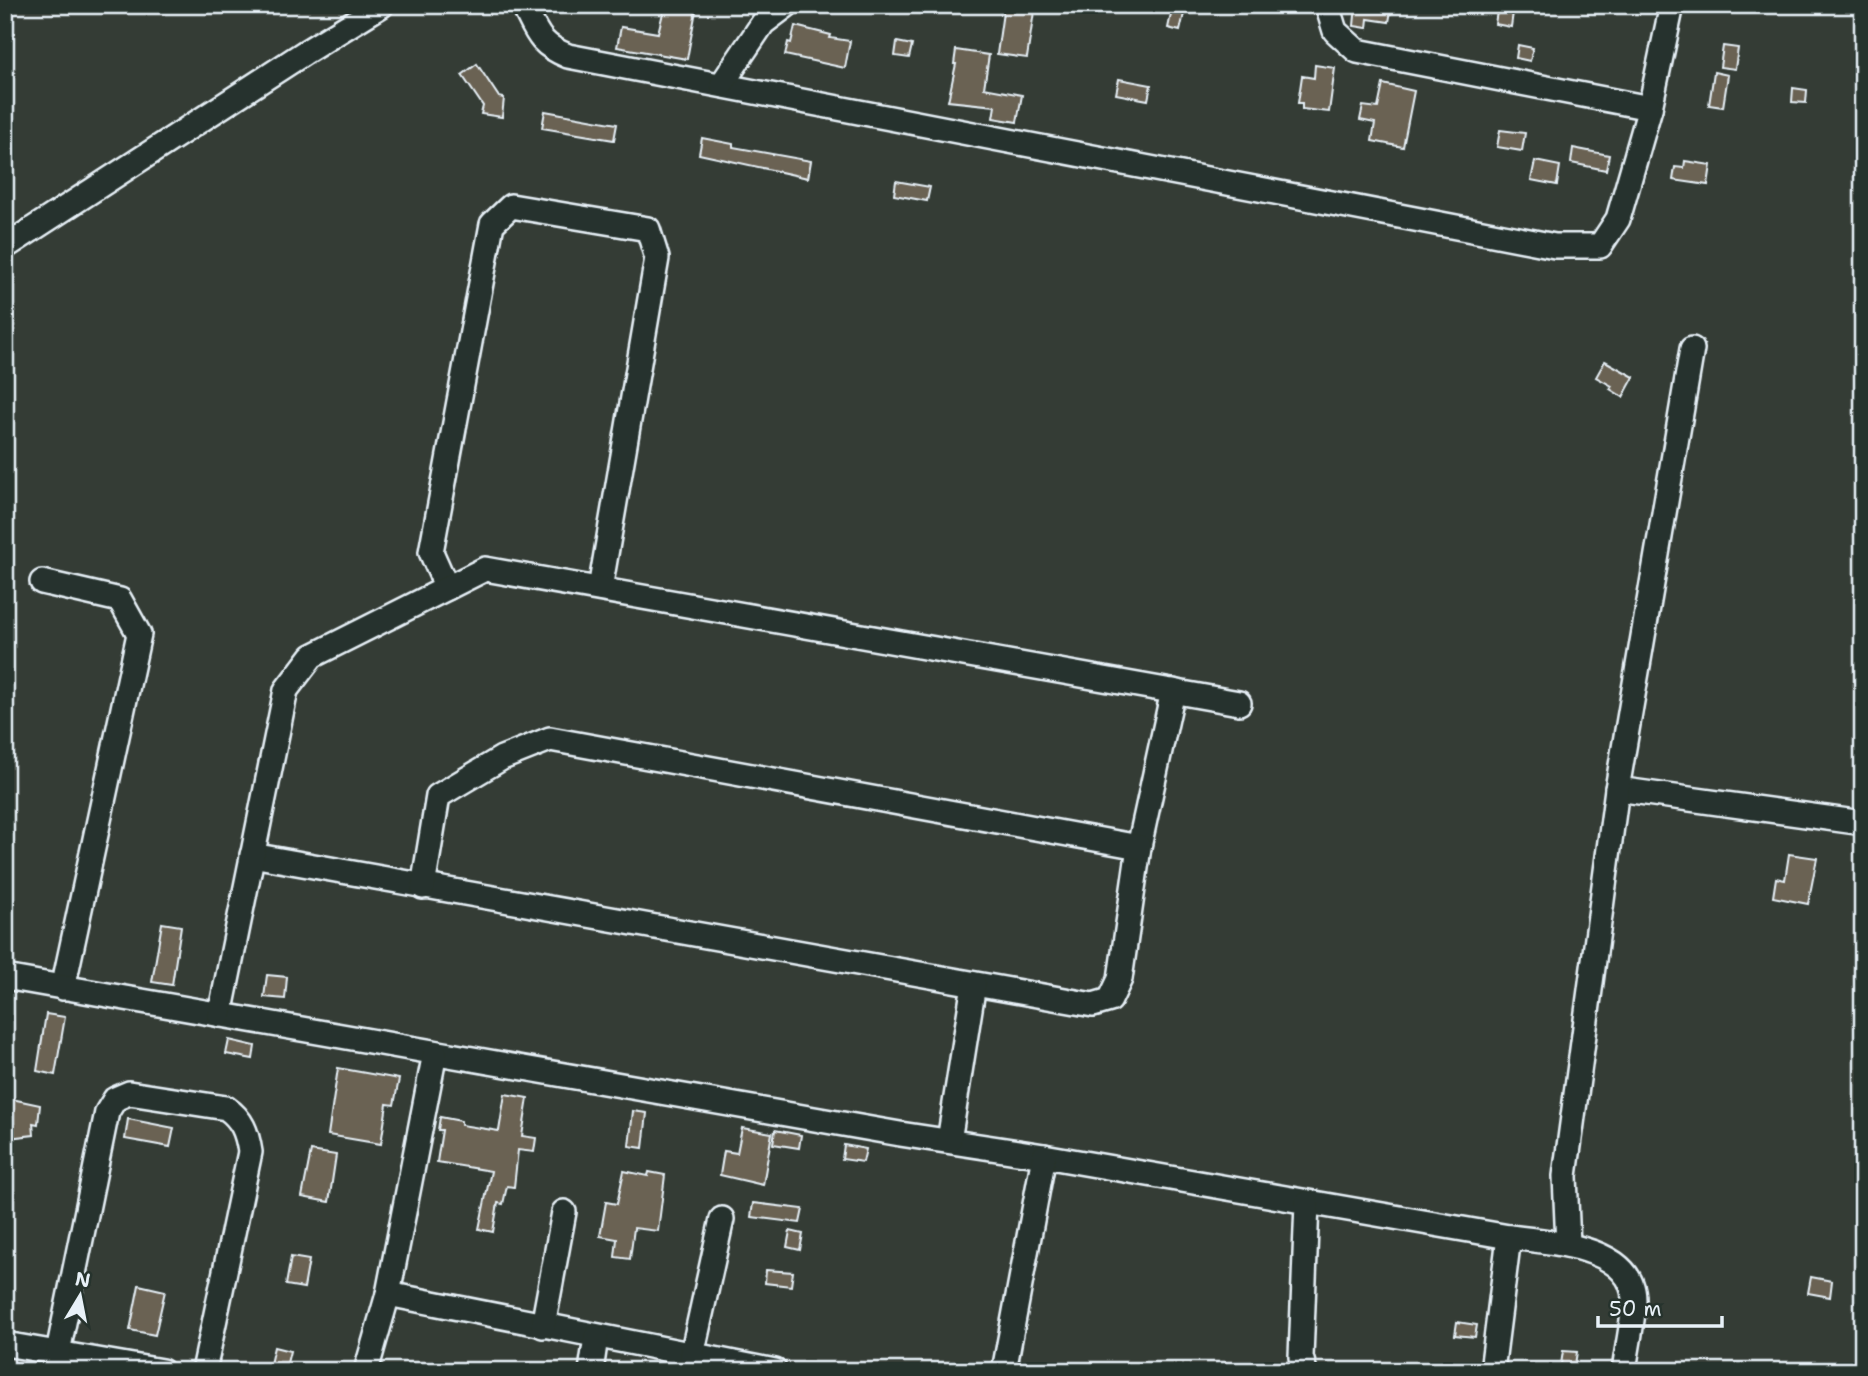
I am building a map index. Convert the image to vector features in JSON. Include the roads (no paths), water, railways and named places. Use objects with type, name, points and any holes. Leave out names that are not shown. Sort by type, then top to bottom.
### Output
[{"type":"street","points":[[5,247],[382,5]]},
{"type":"street","points":[[523,5],[542,42],[568,56],[1555,246],[1600,246],[1618,219],[1650,108],[1672,5]]},
{"type":"street","points":[[722,84],[763,23],[787,5]]},
{"type":"street","points":[[1327,5],[1335,31],[1357,51],[1650,108]]},
{"type":"street","points":[[447,588],[431,552],[492,224],[511,206],[648,229],[657,258],[600,589]]},
{"type":"street","points":[[1568,1245],[1565,1175],[1617,789],[1692,349]]},
{"type":"street","points":[[220,1015],[286,690],[312,656],[485,569],[1239,703]]},
{"type":"street","points":[[42,582],[120,600],[139,634],[64,988]]},
{"type":"street","points":[[252,855],[1093,1005],[1110,999],[1121,979],[1139,847],[1173,691]]},
{"type":"street","points":[[424,887],[438,796],[502,758],[550,739],[1139,847]]},
{"type":"street","points":[[1617,789],[1863,823]]},
{"type":"street","points":[[5,978],[1307,1203],[1568,1245],[1613,1261],[1629,1281],[1634,1300],[1624,1371]]},
{"type":"street","points":[[949,1141],[974,984]]},
{"type":"street","points":[[366,1371],[388,1294],[435,1053]]},
{"type":"street","points":[[58,1352],[107,1112],[115,1099],[129,1093],[226,1108],[237,1115],[247,1133],[250,1152],[204,1371]]},
{"type":"street","points":[[1004,1371],[1044,1156]]},
{"type":"street","points":[[1305,1371],[1301,1357],[1307,1203]]},
{"type":"street","points":[[543,1326],[564,1212]]},
{"type":"street","points":[[692,1355],[722,1219]]},
{"type":"street","points":[[1492,1371],[1509,1237]]},
{"type":"street","points":[[388,1294],[775,1371]]},
{"type":"street","points":[[591,1371],[596,1337]]},
{"type":"street","points":[[5,1344],[162,1371]]}]
